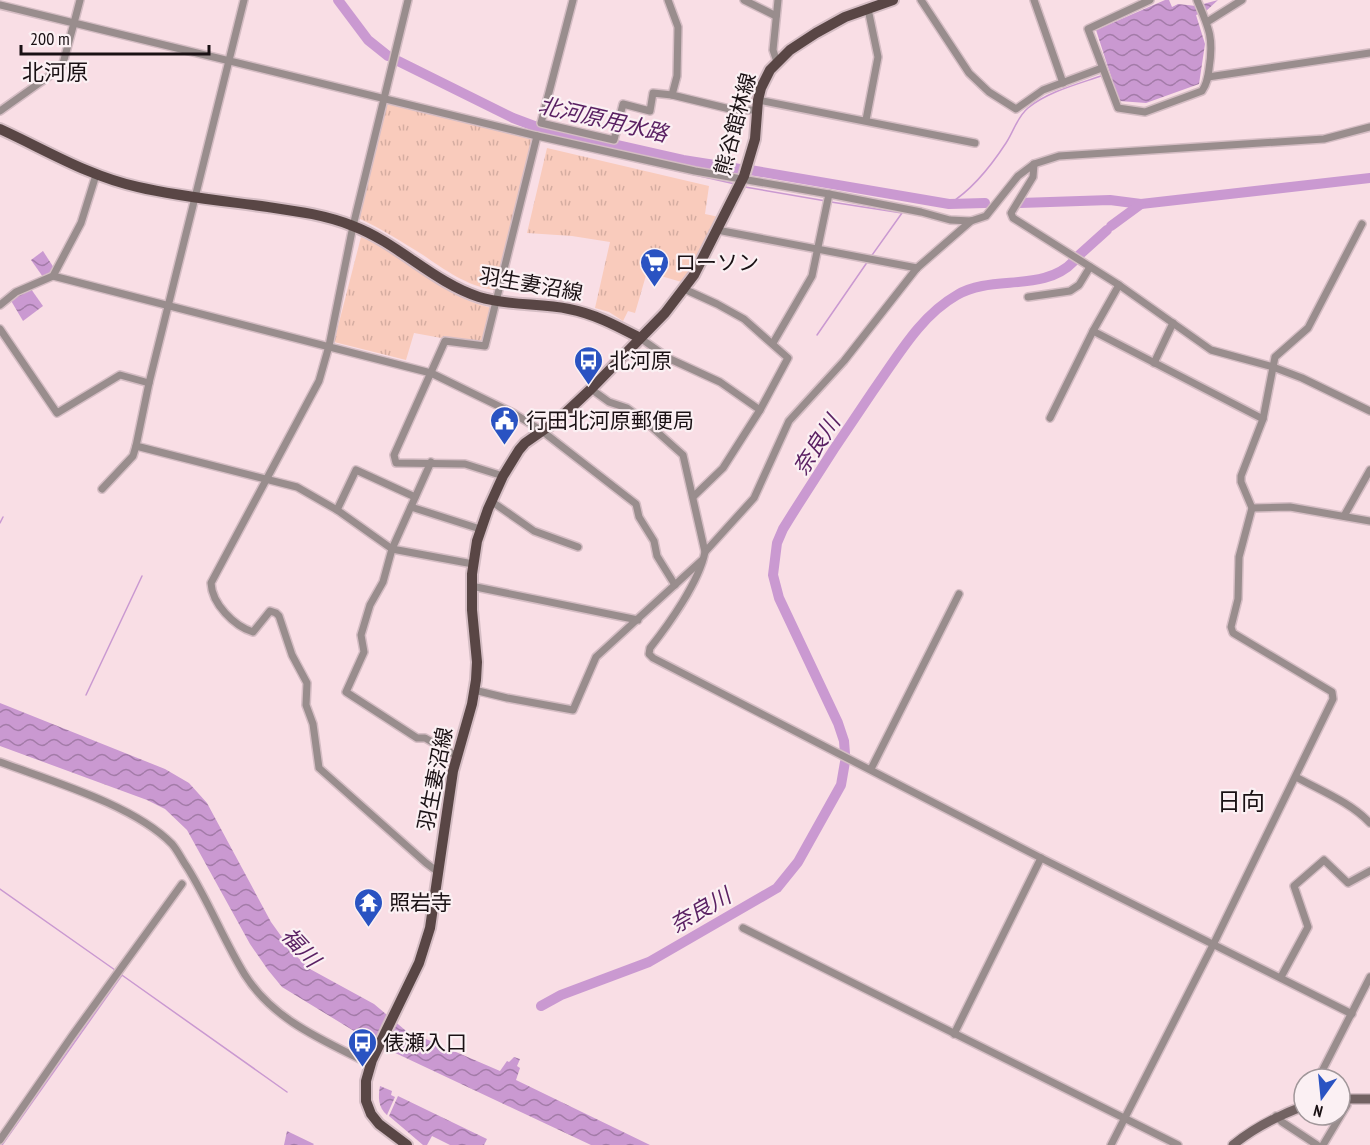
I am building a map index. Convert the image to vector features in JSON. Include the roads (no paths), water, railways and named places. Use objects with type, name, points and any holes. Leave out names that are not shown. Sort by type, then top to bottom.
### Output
[{"type":"main road","name":"熊谷館林線","points":[[640,339],[684,289],[699,266],[745,173],[755,139],[757,105],[765,78],[790,50],[816,33],[845,17],[893,0]]},
{"type":"main road","name":"羽生妻沼線","points":[[0,129],[96,175],[138,187],[306,213],[352,226],[388,244],[453,286],[482,298],[581,311],[602,318],[640,339],[566,413],[519,450],[503,476],[480,529],[471,586],[477,662],[474,690],[457,756],[427,942],[404,996],[371,1062]]},
{"type":"main road","points":[[371,1062],[365,1088],[366,1101],[371,1114],[379,1124],[407,1145]]},
{"type":"main road","points":[[1352,1099],[1370,1099]]},
{"type":"main road","points":[[1233,1145],[1249,1132],[1276,1116],[1292,1110]]},
{"type":"street","points":[[0,111],[62,67],[80,0]]},
{"type":"street","points":[[102,489],[133,456],[136,447],[149,383],[244,0]]},
{"type":"street","points":[[408,0],[352,226],[329,346],[319,381],[211,583],[216,601],[244,630],[253,632],[270,611],[279,616],[292,654],[307,683],[306,705],[314,724],[319,768],[438,872]]},
{"type":"street","points":[[573,0],[541,123],[614,140],[623,104],[650,111],[653,93],[672,95],[734,110],[757,105],[866,120],[975,143]]},
{"type":"street","points":[[668,0],[678,27],[677,76],[672,95]]},
{"type":"street","points":[[744,0],[776,16]]},
{"type":"street","points":[[777,62],[773,50],[778,0]]},
{"type":"street","points":[[921,0],[969,73],[990,92],[1016,109],[1042,90],[1102,68]]},
{"type":"street","points":[[1034,0],[1063,83]]},
{"type":"street","points":[[1150,0],[1088,29],[1119,108],[1146,112],[1202,91],[1208,77],[1212,46],[1200,1]]},
{"type":"street","points":[[1207,22],[1242,0]]},
{"type":"street","points":[[0,5],[537,136],[695,171],[745,173],[829,194],[950,220],[971,222]]},
{"type":"street","points":[[866,120],[878,57],[868,9]]},
{"type":"street","points":[[1208,77],[1370,53]]},
{"type":"street","points":[[474,690],[573,710],[596,657],[704,556],[754,498],[789,421],[844,361],[917,268],[971,222],[986,216],[1018,176],[1034,164],[1059,156],[1324,139],[1370,127]]},
{"type":"street","points":[[503,476],[465,464],[396,463],[394,455],[445,341],[485,346],[537,136]]},
{"type":"street","points":[[1034,164],[1033,177],[1011,213],[1013,218],[1119,285],[1210,350],[1273,367],[1370,411]]},
{"type":"street","points":[[53,276],[81,223],[96,175]]},
{"type":"street","points":[[772,343],[812,276],[829,194]]},
{"type":"street","points":[[1110,1145],[1214,943],[1334,696],[1332,692],[1233,633],[1231,627],[1238,599],[1239,557],[1252,508],[1241,482],[1241,476],[1263,418],[1275,357],[1308,328],[1362,224]]},
{"type":"street","points":[[717,230],[917,268]]},
{"type":"street","points":[[1028,297],[1070,291],[1079,285],[1088,266]]},
{"type":"street","points":[[0,304],[16,292],[53,276],[431,373],[513,413],[542,431],[636,504],[639,517],[654,541],[657,556],[675,585]]},
{"type":"street","points":[[1050,418],[1093,331],[1119,285]]},
{"type":"street","points":[[684,289],[744,319],[788,358],[760,410],[723,468],[693,497]]},
{"type":"street","points":[[1154,363],[1173,323]]},
{"type":"street","points":[[0,329],[57,413],[120,375],[149,383]]},
{"type":"street","points":[[1093,331],[1263,418]]},
{"type":"street","points":[[640,339],[670,360],[720,382],[760,410]]},
{"type":"street","points":[[591,389],[609,402],[627,408],[684,455],[704,556],[669,624],[650,648],[649,654],[857,764],[871,769],[1041,858],[1352,1014]]},
{"type":"street","points":[[136,447],[297,487],[337,510],[392,549],[473,564]]},
{"type":"street","points":[[431,462],[392,549],[383,582],[370,605],[361,635],[364,652],[346,692],[417,738],[425,738],[457,756]]},
{"type":"street","points":[[337,510],[356,470],[416,497]]},
{"type":"street","points":[[1344,516],[1370,470]]},
{"type":"street","points":[[491,501],[534,531],[578,547]]},
{"type":"street","points":[[411,507],[480,529]]},
{"type":"street","points":[[1252,508],[1290,507],[1370,521]]},
{"type":"street","points":[[471,586],[638,620]]},
{"type":"street","points":[[871,769],[959,594]]},
{"type":"street","points":[[0,762],[104,802],[151,826],[172,845],[202,892],[246,976],[264,998],[301,1028],[371,1062]]},
{"type":"street","points":[[1296,777],[1359,812],[1370,823]]},
{"type":"street","points":[[954,1034],[1041,858]]},
{"type":"street","points":[[1281,977],[1308,927],[1294,886],[1324,860],[1348,883],[1370,871]]},
{"type":"street","points":[[0,1140],[182,884]]},
{"type":"street","points":[[743,928],[1178,1145]]},
{"type":"street","points":[[1324,1067],[1370,977]]},
{"type":"street","points":[[1363,989],[1370,994]]},
{"type":"street","points":[[1276,1116],[1317,1145]]},
{"type":"street","points":[[1323,1145],[1334,1127]]},
{"type":"water","points":[[1169,0],[1172,7],[1178,4],[1196,6],[1218,0],[1205,12],[1196,15],[1205,44],[1199,84],[1146,103],[1119,101],[1096,30]]},
{"type":"water","points":[[43,251],[54,268],[52,272],[43,277],[31,260]]},
{"type":"water","points":[[31,289],[43,306],[23,321],[10,299]]},
{"type":"water","points":[[0,703],[165,769],[189,783],[207,803],[271,922],[294,954],[310,969],[374,1004],[405,1030],[500,1071],[507,1061],[509,1062],[514,1057],[520,1059],[516,1080],[650,1145],[591,1145],[372,1042],[282,987],[250,944],[187,830],[165,809],[147,800],[0,746]]},
{"type":"water","points":[[380,1086],[392,1091],[391,1095],[395,1097],[387,1115],[379,1102]]},
{"type":"water","points":[[398,1096],[487,1139],[484,1145],[450,1145],[432,1136],[427,1145],[423,1145],[389,1116]]},
{"type":"water","points":[[287,1131],[314,1144],[284,1145]]},
{"type":"waterway","name":"北河原用水路","points":[[338,0],[368,40],[388,56]]},
{"type":"waterway","name":"北河原用水路","points":[[398,61],[513,118],[537,127],[683,160],[740,169]]},
{"type":"waterway","points":[[949,204],[966,192],[987,169],[1028,108],[1053,93],[1101,76]]},
{"type":"waterway","points":[[576,148],[735,184]]},
{"type":"waterway","name":"北河原用水路","points":[[750,170],[949,204],[985,203]]},
{"type":"waterway","points":[[1020,203],[1110,200],[1141,204],[1370,178]]},
{"type":"waterway","points":[[745,187],[826,201]]},
{"type":"waterway","points":[[831,202],[902,213],[870,258]]},
{"type":"waterway","name":"奈良川","points":[[1111,226],[1141,204]]},
{"type":"waterway","name":"奈良川","points":[[1077,257],[1107,230]]},
{"type":"waterway","points":[[817,335],[868,261]]},
{"type":"waterway","name":"奈良川","points":[[845,754],[844,741],[838,723],[779,598],[773,575],[777,543],[783,529],[891,364],[932,314],[957,295],[971,289],[1048,277],[1062,271],[1074,261]]},
{"type":"waterway","points":[[0,523],[3,517]]},
{"type":"waterway","points":[[86,695],[142,576]]},
{"type":"waterway","name":"奈良川","points":[[541,1006],[561,995],[649,962],[777,888],[798,862],[841,785],[845,762]]},
{"type":"waterway","points":[[0,889],[115,970]]},
{"type":"waterway","points":[[119,973],[287,1092]]},
{"type":"waterway","points":[[2,1145],[122,975]]},
{"type":"place","name":"ローソン","points":[[654,288]]},
{"type":"place","name":"北河原","points":[[588,386]]},
{"type":"place","name":"行田北河原郵便局","points":[[505,446]]},
{"type":"place","name":"照岩寺","points":[[368,928]]},
{"type":"place","name":"俵瀬入口","points":[[362,1068]]},
{"type":"district","name":"北河原","points":[[55,72]]},
{"type":"district","name":"日向","points":[[1241,801]]},
{"type":"water label","name":"福川","points":[[301,947]]}]
